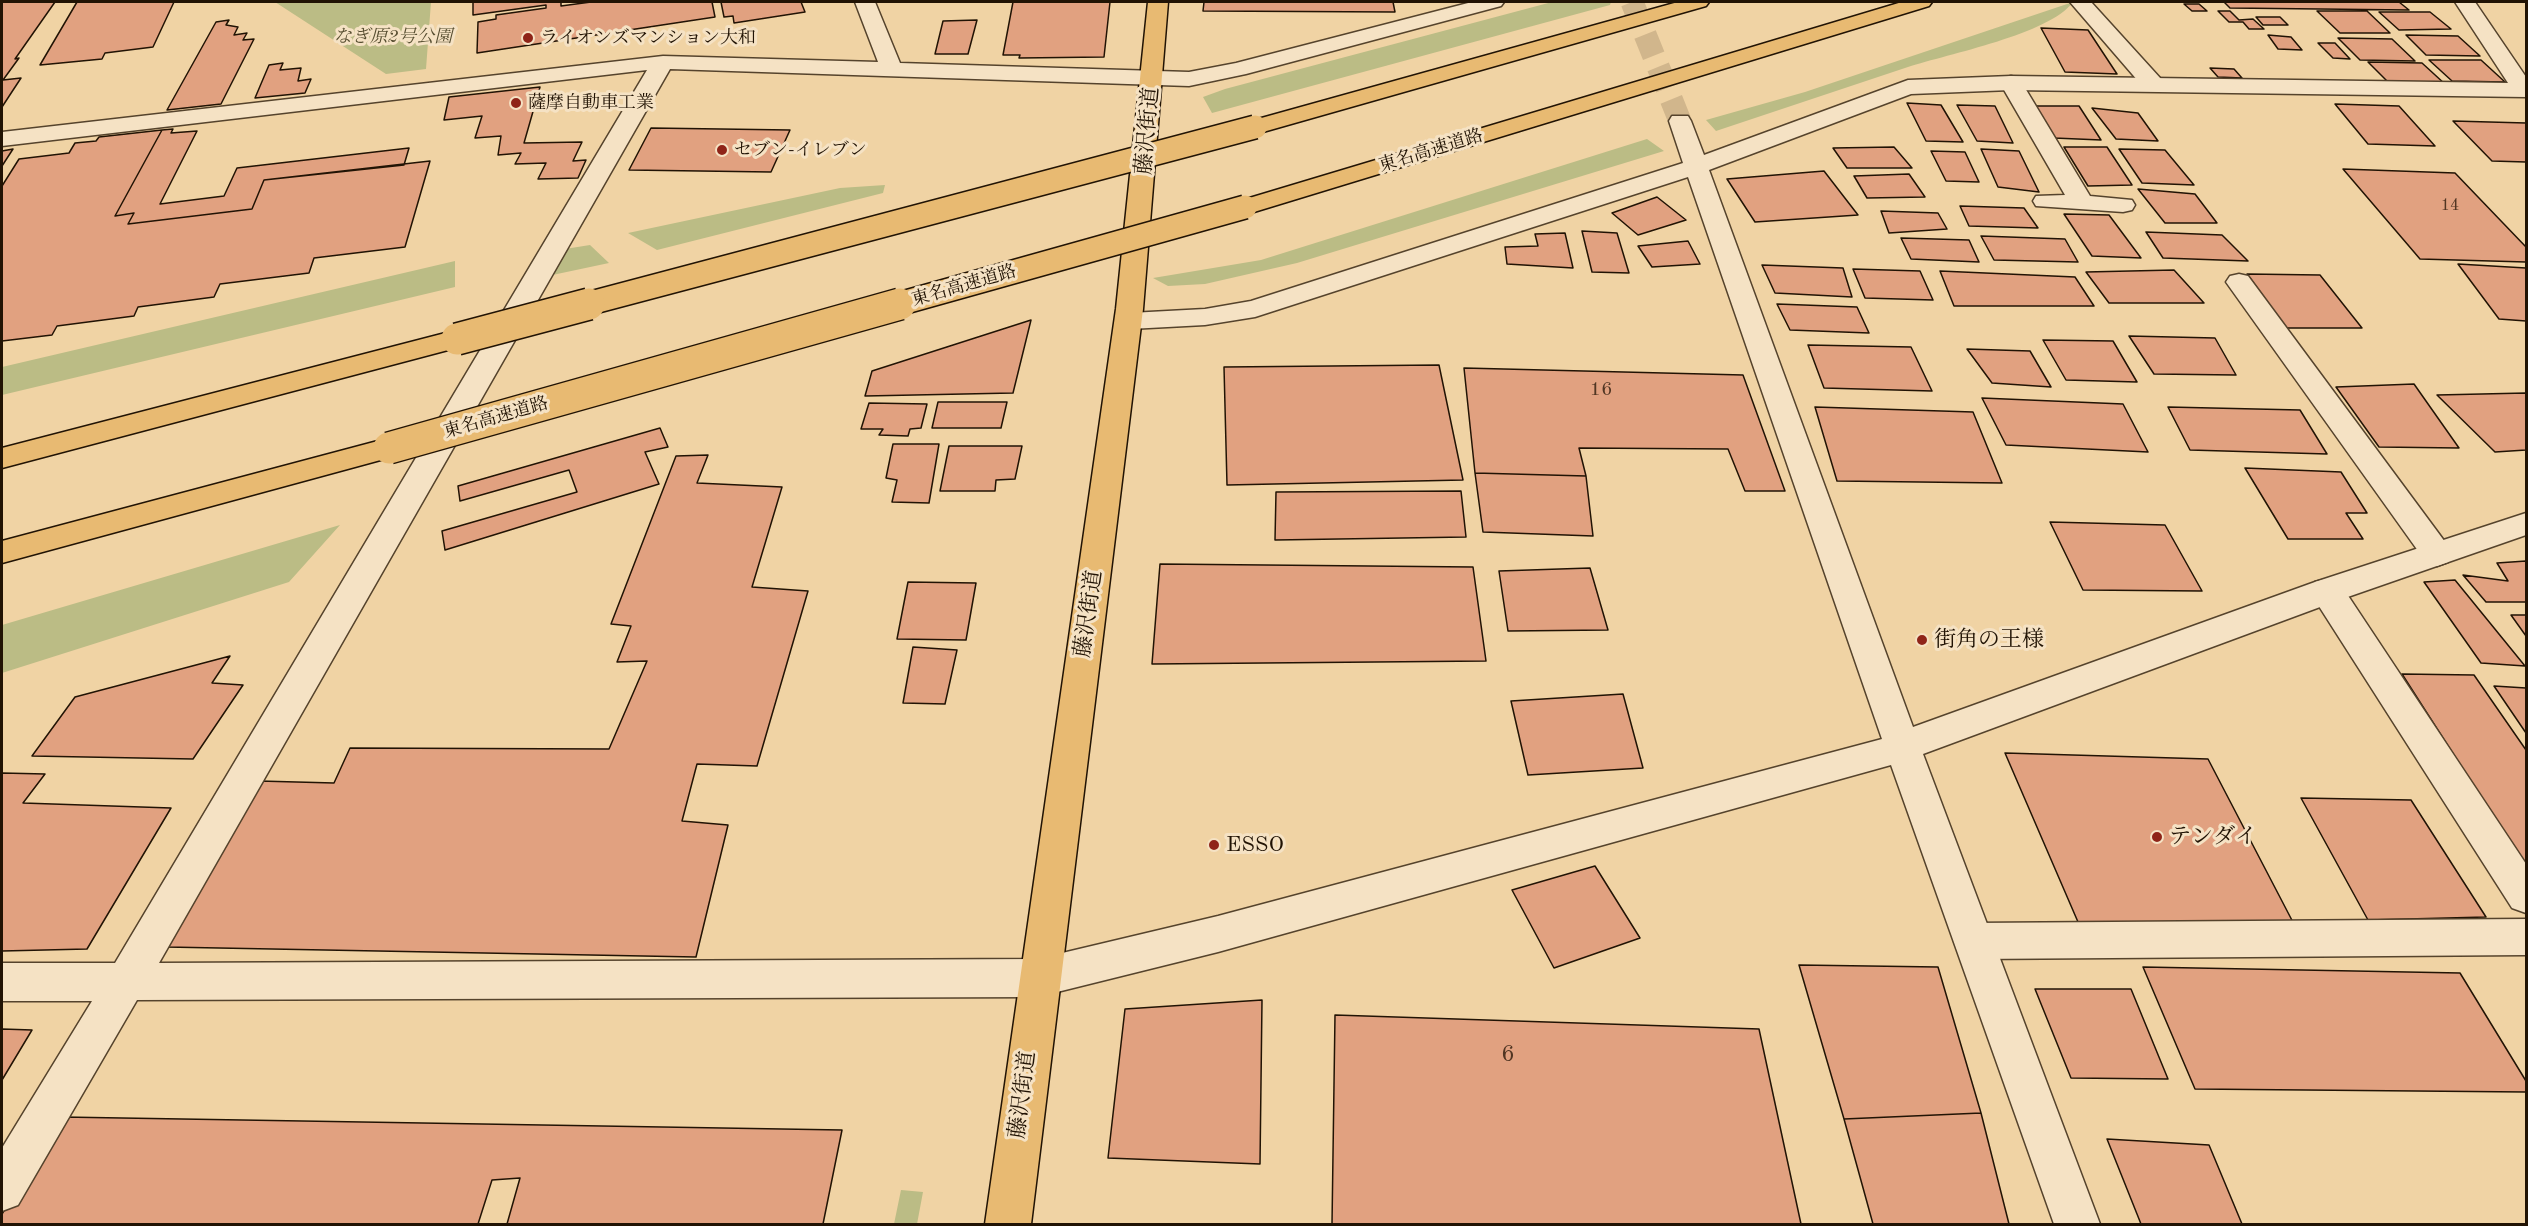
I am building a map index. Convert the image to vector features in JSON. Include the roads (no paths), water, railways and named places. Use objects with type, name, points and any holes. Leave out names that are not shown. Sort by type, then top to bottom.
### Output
[{"type":"highway","name":"藤沢街道","points":[[1008,1224],[1037,978],[1130,321],[1158,2]]},
{"type":"highway","points":[[2,458],[1256,127],[1699,2]]},
{"type":"highway","name":"東名高速道路","points":[[2,552],[389,448],[1245,207],[1922,2]]},
{"type":"street","points":[[865,2],[891,69]]},
{"type":"street","points":[[2,139],[663,62],[1189,79],[1238,69],[1459,6],[1494,2]]},
{"type":"street","points":[[2080,2],[2153,84]]},
{"type":"street","points":[[2465,2],[2526,91]]},
{"type":"street","points":[[2,1189],[663,62]]},
{"type":"street","points":[[2011,83],[2082,203]]},
{"type":"street","points":[[1130,321],[1205,317],[1255,309],[1697,166],[1908,87],[2011,83],[2526,91]]},
{"type":"street","points":[[1680,121],[1902,745],[2077,1224]]},
{"type":"street","points":[[2045,201],[2124,205]]},
{"type":"street","points":[[2239,282],[2437,554]]},
{"type":"street","points":[[2,982],[1037,978],[1218,934],[1870,758],[2327,591],[2526,524]]},
{"type":"street","points":[[2327,591],[2526,896]]},
{"type":"street","points":[[1974,941],[2526,937]]},
{"type":"tunnel","points":[[1632,2],[1680,121]]},
{"type":"place","name":"ライオンズマンション大和","points":[[528,38]]},
{"type":"place","name":"薩摩自動車工業","points":[[516,103]]},
{"type":"place","name":"セブン-イレブン","points":[[722,150]]},
{"type":"place","name":"街角の王様","points":[[1922,640]]},
{"type":"place","name":"テンダイ","points":[[2157,837]]},
{"type":"place","name":"ESSO","points":[[1214,845]]},
{"type":"park label","name":"なぎ原2号公園","points":[[393,37]]}]
